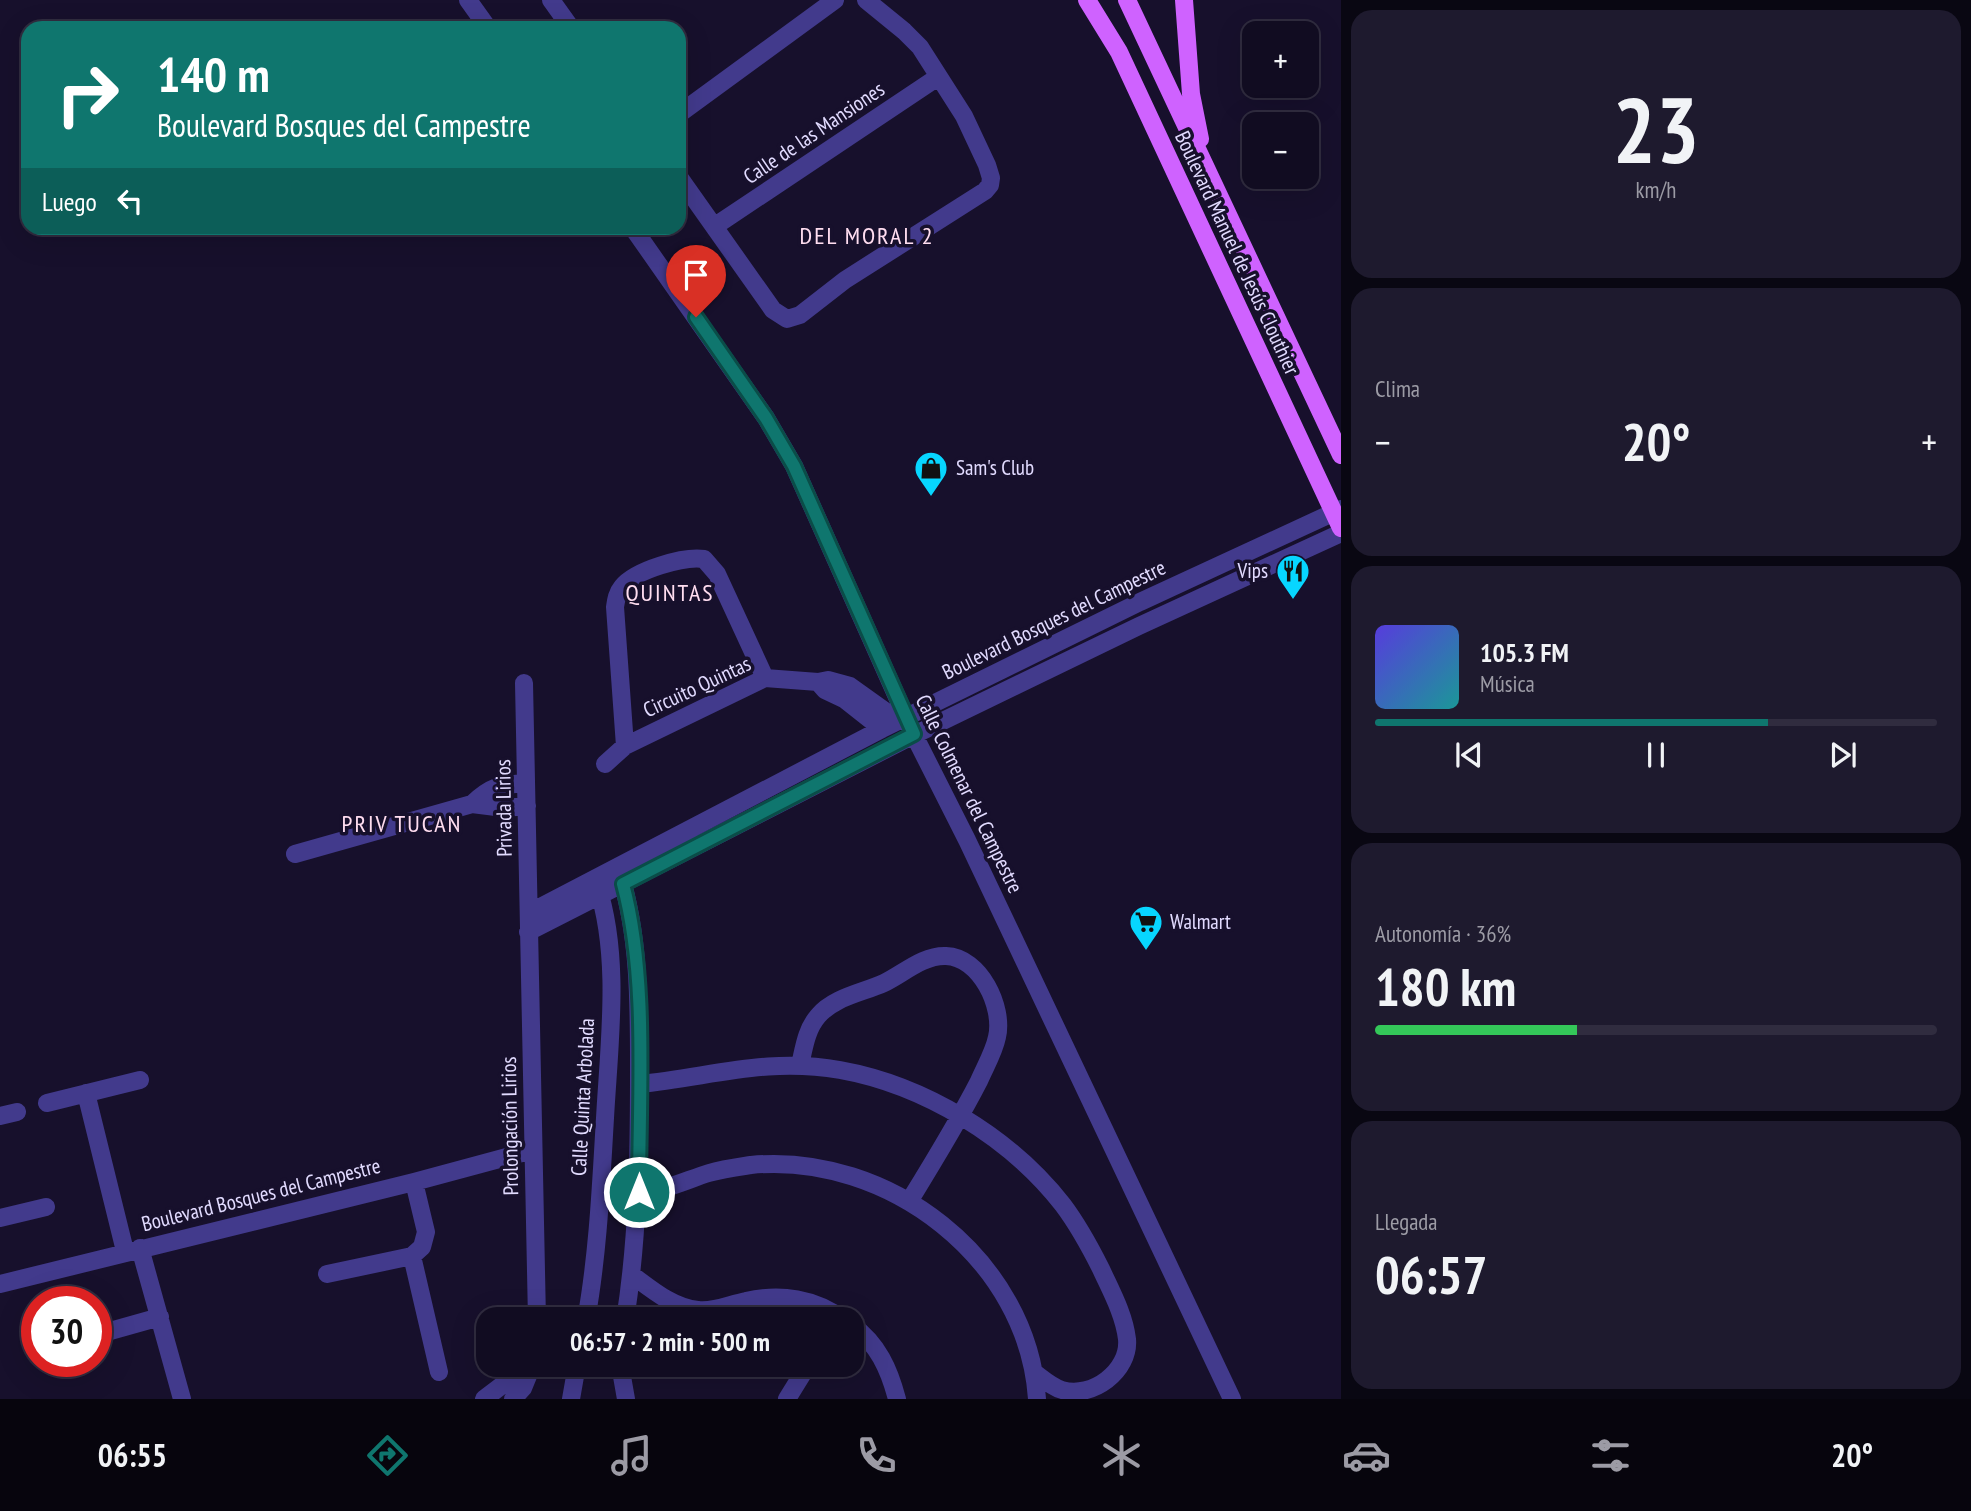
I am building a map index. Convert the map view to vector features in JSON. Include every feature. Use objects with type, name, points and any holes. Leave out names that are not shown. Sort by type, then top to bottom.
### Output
[{"type":"main road","name":"Boulevard Manuel de Jesús Clouthier","points":[[1087,0],[1119,52],[1339,521]]},
{"type":"main road","name":"Boulevard Manuel de Jesús Clouthier","points":[[1128,0],[1341,455]]},
{"type":"main road","points":[[1184,0],[1191,94],[1206,166]]},
{"type":"street","points":[[468,0],[483,21]]},
{"type":"street","points":[[551,0],[566,21]]},
{"type":"street","points":[[686,109],[835,0]]},
{"type":"street","points":[[686,187],[773,310],[787,319],[800,316],[845,280],[977,198],[990,185],[987,166],[964,117],[920,47],[866,0]]},
{"type":"street","name":"Calle de las Mansiones","points":[[715,226],[938,77]]},
{"type":"street","name":"Calle Colmenar del Campestre","points":[[638,235],[766,418],[794,466],[896,723],[914,734],[979,865],[1232,1399]]},
{"type":"street","name":"Boulevard Bosques del Campestre","points":[[528,932],[598,887],[896,723],[1140,602],[1339,521]]},
{"type":"street","name":"Boulevard Bosques del Campestre","points":[[620,875],[1139,626],[1339,521]]},
{"type":"street","points":[[625,746],[615,607],[617,594],[622,586],[636,576],[680,559],[704,559],[717,574],[765,678]]},
{"type":"street","name":"Circuito Quintas","points":[[605,764],[625,746],[765,678],[818,682],[828,680],[850,686],[896,723]]},
{"type":"street","name":"Privada Lirios","points":[[524,683],[528,932]]},
{"type":"street","points":[[472,804],[487,790],[499,785],[525,783]]},
{"type":"street","points":[[295,854],[472,804],[504,808],[527,806]]},
{"type":"street","points":[[620,875],[630,912],[639,1020],[639,1192],[627,1307]]},
{"type":"street","name":"Boulevard Bosques del Campestre","points":[[529,913],[598,887]]},
{"type":"street","name":"Calle Quinta Arbolada","points":[[587,1307],[601,1188],[611,985],[609,941],[598,887]]},
{"type":"street","name":"Prolongación Lirios","points":[[528,932],[537,1307]]},
{"type":"street","points":[[800,1065],[809,1029],[827,1007],[883,984],[928,959],[944,956],[954,957],[967,964],[982,978],[994,1001],[999,1020],[998,1037],[961,1117],[910,1200]]},
{"type":"street","points":[[639,1084],[759,1065],[800,1065],[840,1070],[878,1079],[918,1094],[961,1117],[1027,1166],[1062,1205],[1088,1243],[1113,1294],[1127,1342],[1124,1358],[1113,1376],[1075,1395],[1035,1373]]},
{"type":"street","points":[[47,1103],[140,1080]]},
{"type":"street","points":[[86,1093],[132,1250],[160,1317],[182,1399]]},
{"type":"street","name":"Boulevard Bosques del Campestre","points":[[0,1284],[533,1150]]},
{"type":"street","points":[[601,1188],[639,1192],[668,1187],[712,1172],[752,1165],[795,1165],[839,1171],[882,1186],[910,1200],[939,1221],[962,1242],[994,1282],[1009,1303],[1024,1337],[1035,1373],[1037,1399]]},
{"type":"street","points":[[327,1274],[412,1256],[422,1247],[426,1232],[414,1182]]},
{"type":"street","points":[[0,1218],[46,1207]]},
{"type":"street","points":[[412,1256],[439,1372]]},
{"type":"street","points":[[632,1275],[682,1307]]},
{"type":"street","points":[[726,1307],[745,1301],[785,1297],[800,1299],[816,1307]]},
{"type":"street","points":[[112,1330],[160,1317]]},
{"type":"street","points":[[864,1335],[886,1364],[897,1399]]},
{"type":"street","points":[[484,1399],[514,1377]]},
{"type":"street","points":[[513,1399],[523,1388],[527,1377]]},
{"type":"street","points":[[570,1399],[575,1377]]},
{"type":"street","points":[[622,1377],[626,1399]]},
{"type":"street","points":[[788,1399],[801,1377]]},
{"type":"place","name":"Sam's Club","points":[[931,498]]},
{"type":"place","name":"Vips","points":[[1293,601]]},
{"type":"place","name":"Walmart","points":[[1146,952]]},
{"type":"district","name":"DEL MORAL 2","points":[[867,236]]},
{"type":"district","name":"QUINTAS","points":[[670,593]]},
{"type":"district","name":"PRIV TUCAN","points":[[402,824]]},
{"type":"route","points":[[639,1192],[639,1020],[630,912],[623,884],[914,734],[794,466],[766,418],[696,317]]}]
